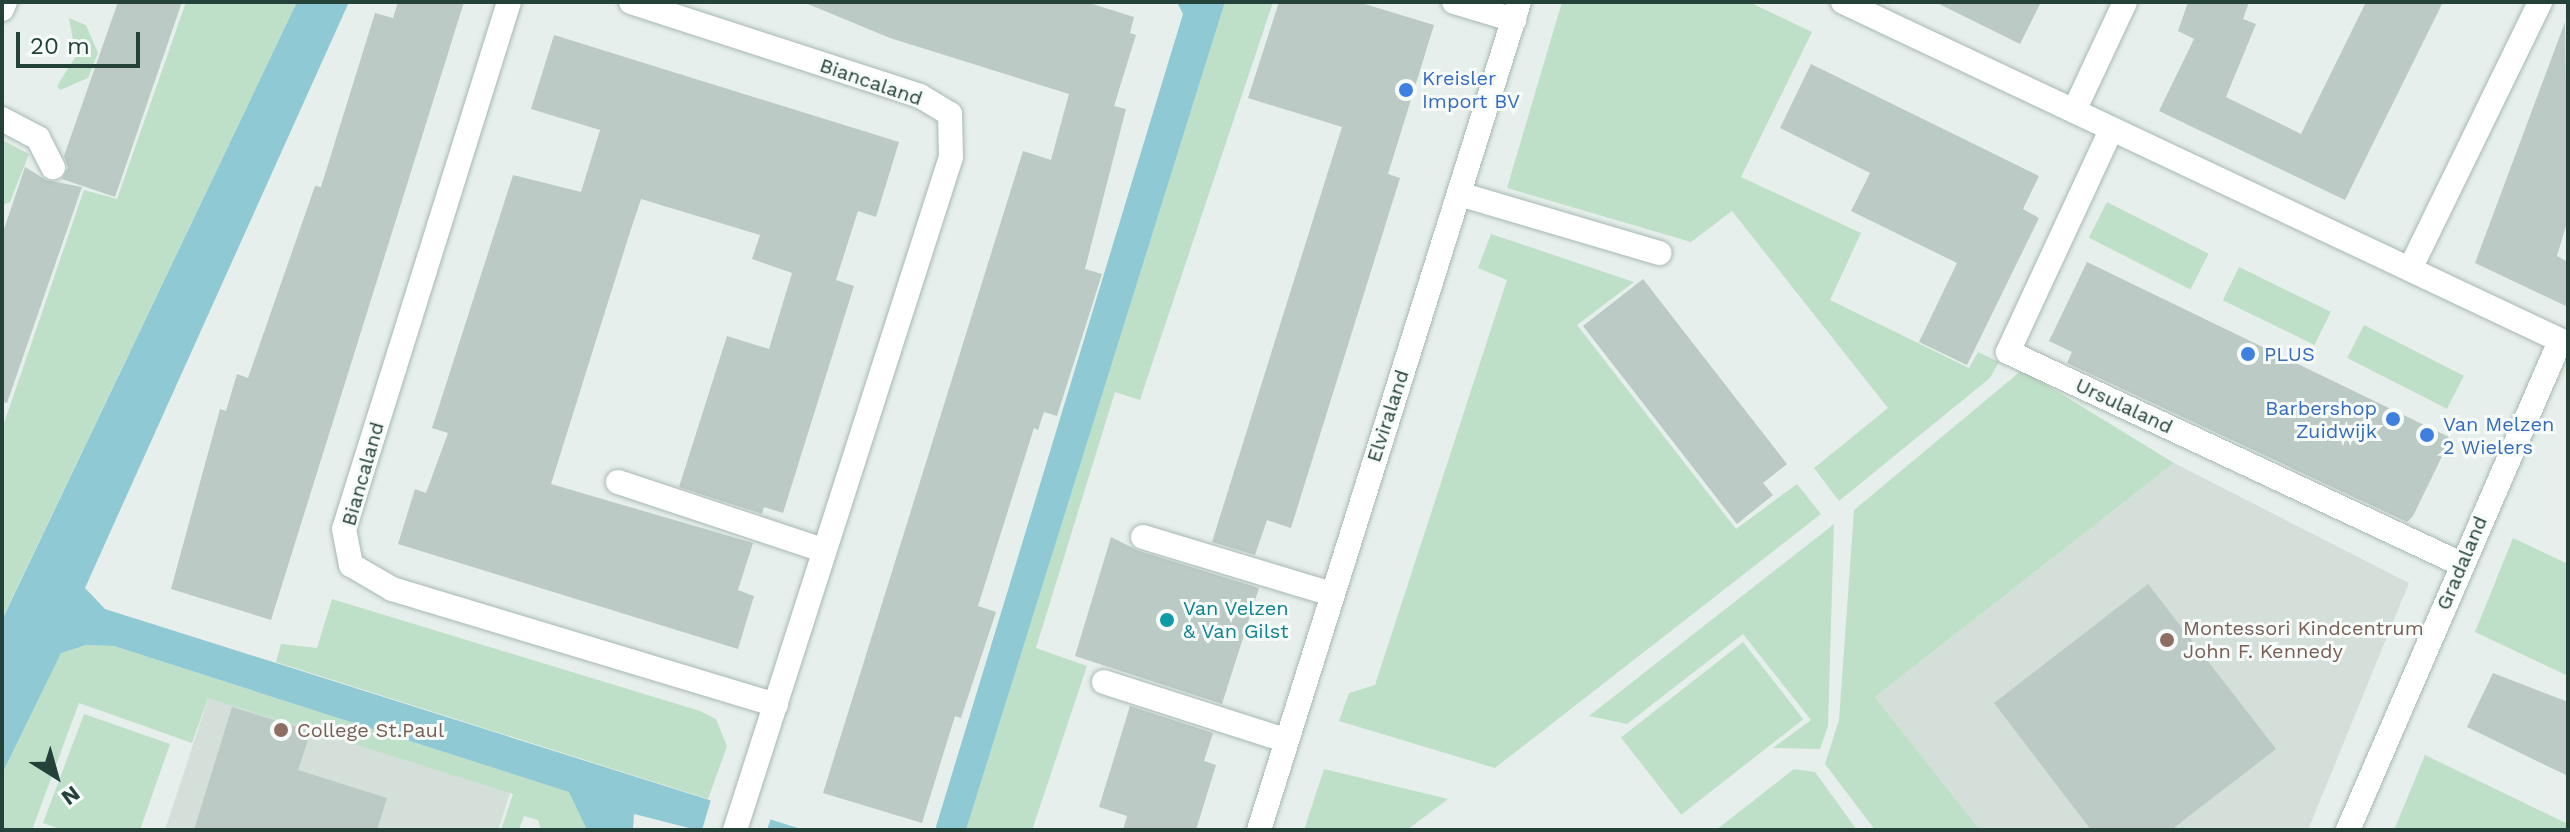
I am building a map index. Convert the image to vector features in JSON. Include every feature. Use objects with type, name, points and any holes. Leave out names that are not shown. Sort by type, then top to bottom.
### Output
[{"type":"street","points":[[2,9],[5,2]]},
{"type":"street","name":"Biancaland","points":[[509,2],[344,529],[351,565],[392,589],[776,705]]},
{"type":"street","name":"Biancaland","points":[[631,2],[920,96],[950,114],[951,157],[735,830]]},
{"type":"street","points":[[1454,2],[1516,11]]},
{"type":"street","points":[[1843,2],[2564,342]]},
{"type":"street","points":[[2074,111],[2125,2]]},
{"type":"street","points":[[2410,269],[2540,2]]},
{"type":"street","name":"Elviraland","points":[[1259,830],[1516,11]]},
{"type":"street","points":[[2,119],[38,138],[53,167]]},
{"type":"street","name":"Ursulaland","points":[[2111,130],[2008,352],[2461,564]]},
{"type":"street","points":[[1459,194],[1659,253]]},
{"type":"street","name":"Gradaland","points":[[2348,830],[2461,564],[2564,342]]},
{"type":"street","points":[[618,482],[823,550]]},
{"type":"street","points":[[1143,537],[1332,594]]},
{"type":"street","points":[[1104,682],[1285,740]]},
{"type":"shaded area","name":"Montessori Kindcentrum John F. Kennedy","points":[[2174,463],[2409,583],[2308,830],[1980,830],[1875,697]]},
{"type":"shaded area","name":"College St.Paul","points":[[214,681],[515,778],[498,830],[165,830]]},
{"type":"green space","points":[[186,2],[297,2],[2,619],[2,429],[84,190],[117,199]]},
{"type":"green space","points":[[1225,2],[1273,2],[1140,400],[1115,392],[1036,648],[1087,666],[1032,830],[966,830]]},
{"type":"green space","points":[[1562,2],[1749,2],[1812,32],[1741,177],[1861,233],[1830,300],[1969,368],[1978,352],[1999,362],[1990,378],[1839,501],[1814,468],[1888,408],[1732,211],[1691,242],[1507,188]]},
{"type":"green space","points":[[69,18],[86,25],[98,53],[88,78],[60,90],[57,86],[76,56]]},
{"type":"green space","points":[[2,140],[29,154],[10,202],[2,205]]},
{"type":"green space","points":[[2107,202],[2209,254],[2190,289],[2089,238]]},
{"type":"green space","points":[[1491,234],[1634,282],[1577,325],[1736,529],[1797,484],[1821,514],[1495,768],[1339,721],[1349,693],[1375,685],[1507,280],[1478,268]]},
{"type":"green space","points":[[2239,267],[2331,312],[2314,345],[2223,300]]},
{"type":"green space","points":[[2364,325],[2464,376],[2447,409],[2347,358]]},
{"type":"green space","points":[[2022,370],[2174,463],[1875,697],[1980,830],[1875,830],[1825,764],[1839,720],[1854,510]]},
{"type":"green space","points":[[1834,524],[1828,726],[1820,749],[1773,748],[1811,720],[1743,634],[1627,724],[1589,716]]},
{"type":"green space","points":[[2513,538],[2568,564],[2568,676],[2475,632]]},
{"type":"green space","points":[[332,599],[700,711],[716,719],[727,746],[708,799],[276,662],[281,644],[317,648]]},
{"type":"green space","points":[[1743,642],[1803,719],[1681,815],[1621,737]]},
{"type":"green space","points":[[86,645],[114,646],[570,792],[587,830],[541,830],[538,820],[524,816],[519,830],[501,830],[513,794],[208,698],[192,743],[79,703],[32,830],[2,830],[2,774],[61,652]]},
{"type":"green space","points":[[84,714],[170,744],[140,830],[62,830],[43,823]]},
{"type":"green space","points":[[2425,755],[2568,824],[2568,830],[2394,830]]},
{"type":"green space","points":[[1324,769],[1448,799],[1407,830],[1304,830]]},
{"type":"green space","points":[[1794,769],[1815,772],[1857,830],[1716,830]]},
{"type":"water","points":[[297,2],[349,2],[85,588],[105,609],[804,830],[697,830],[634,814],[633,830],[587,830],[569,792],[114,646],[86,645],[61,653],[2,774],[2,620]]},
{"type":"water","points":[[1177,2],[1225,2],[966,830],[935,830],[1183,14]]},
{"type":"pier","points":[[712,796],[772,815],[767,830],[702,830]]},
{"type":"building","points":[[118,2],[182,2],[115,197],[62,179],[68,168],[64,156]]},
{"type":"building","points":[[398,2],[464,2],[271,620],[171,589],[220,409],[226,411],[237,374],[248,378],[315,186],[321,187],[375,13],[393,18]]},
{"type":"building","points":[[803,2],[1086,2],[1134,17],[1130,33],[1136,35],[1114,106],[1126,109],[1085,269],[1102,274],[1057,416],[1044,412],[1038,430],[1034,428],[978,606],[996,612],[961,718],[955,716],[922,823],[823,793],[1023,151],[1051,160],[1069,94],[890,38]]},
{"type":"building","points":[[1279,2],[1358,2],[1434,25],[1388,174],[1400,178],[1291,528],[1267,520],[1255,555],[1212,542],[1342,127],[1248,98]]},
{"type":"building","points":[[1935,2],[2041,2],[2020,44]]},
{"type":"building","points":[[2188,2],[2249,2],[2243,19],[2256,24],[2226,97],[2301,134],[2366,2],[2443,2],[2345,200],[2159,111],[2194,39],[2178,31]]},
{"type":"building","points":[[2565,22],[2568,219],[2557,256],[2568,262],[2568,307],[2475,263]]},
{"type":"building","points":[[554,35],[899,142],[876,217],[858,211],[836,280],[854,286],[783,513],[764,507],[762,514],[679,487],[727,336],[769,349],[792,273],[752,259],[760,235],[641,199],[630,232],[551,484],[753,543],[738,590],[754,596],[738,649],[398,544],[415,489],[426,493],[448,433],[432,428],[513,175],[581,192],[600,130],[531,109]]},
{"type":"building","points":[[1811,64],[2039,176],[2023,209],[2039,218],[1967,365],[1919,342],[1957,263],[1851,211],[1870,173],[1780,128]]},
{"type":"building","points":[[25,167],[46,180],[82,187],[7,403],[2,402],[2,235]]},
{"type":"building","points":[[2087,262],[2451,438],[2413,516],[2407,522],[2067,363],[2072,352],[2049,341]]},
{"type":"building","points":[[1643,279],[1787,464],[1763,483],[1773,495],[1737,524],[1583,326]]},
{"type":"building","name":"Van Velzen & Van Gilst","points":[[1111,537],[1139,551],[1259,588],[1222,704],[1075,656]]},
{"type":"building","points":[[2148,584],[2276,749],[2171,830],[2091,830],[1994,703]]},
{"type":"building","points":[[2493,673],[2568,702],[2568,776],[2467,727]]},
{"type":"building","points":[[1130,706],[1213,733],[1204,761],[1216,765],[1196,830],[1123,830],[1127,816],[1099,807]]},
{"type":"building","points":[[232,707],[311,731],[298,770],[387,798],[377,830],[194,830]]},
{"type":"place","name":"Kreisler Import BV","points":[[1406,90]]},
{"type":"place","name":"PLUS","points":[[2248,354]]},
{"type":"place","name":"Barbershop Zuidwijk","points":[[2393,419]]},
{"type":"place","name":"Van Melzen 2 Wielers","points":[[2427,435]]},
{"type":"place","name":"Van Velzen & Van Gilst","points":[[1167,620]]},
{"type":"place","name":"Montessori Kindcentrum John F. Kennedy","points":[[2167,640]]},
{"type":"place","name":"College St.Paul","points":[[281,730]]}]
